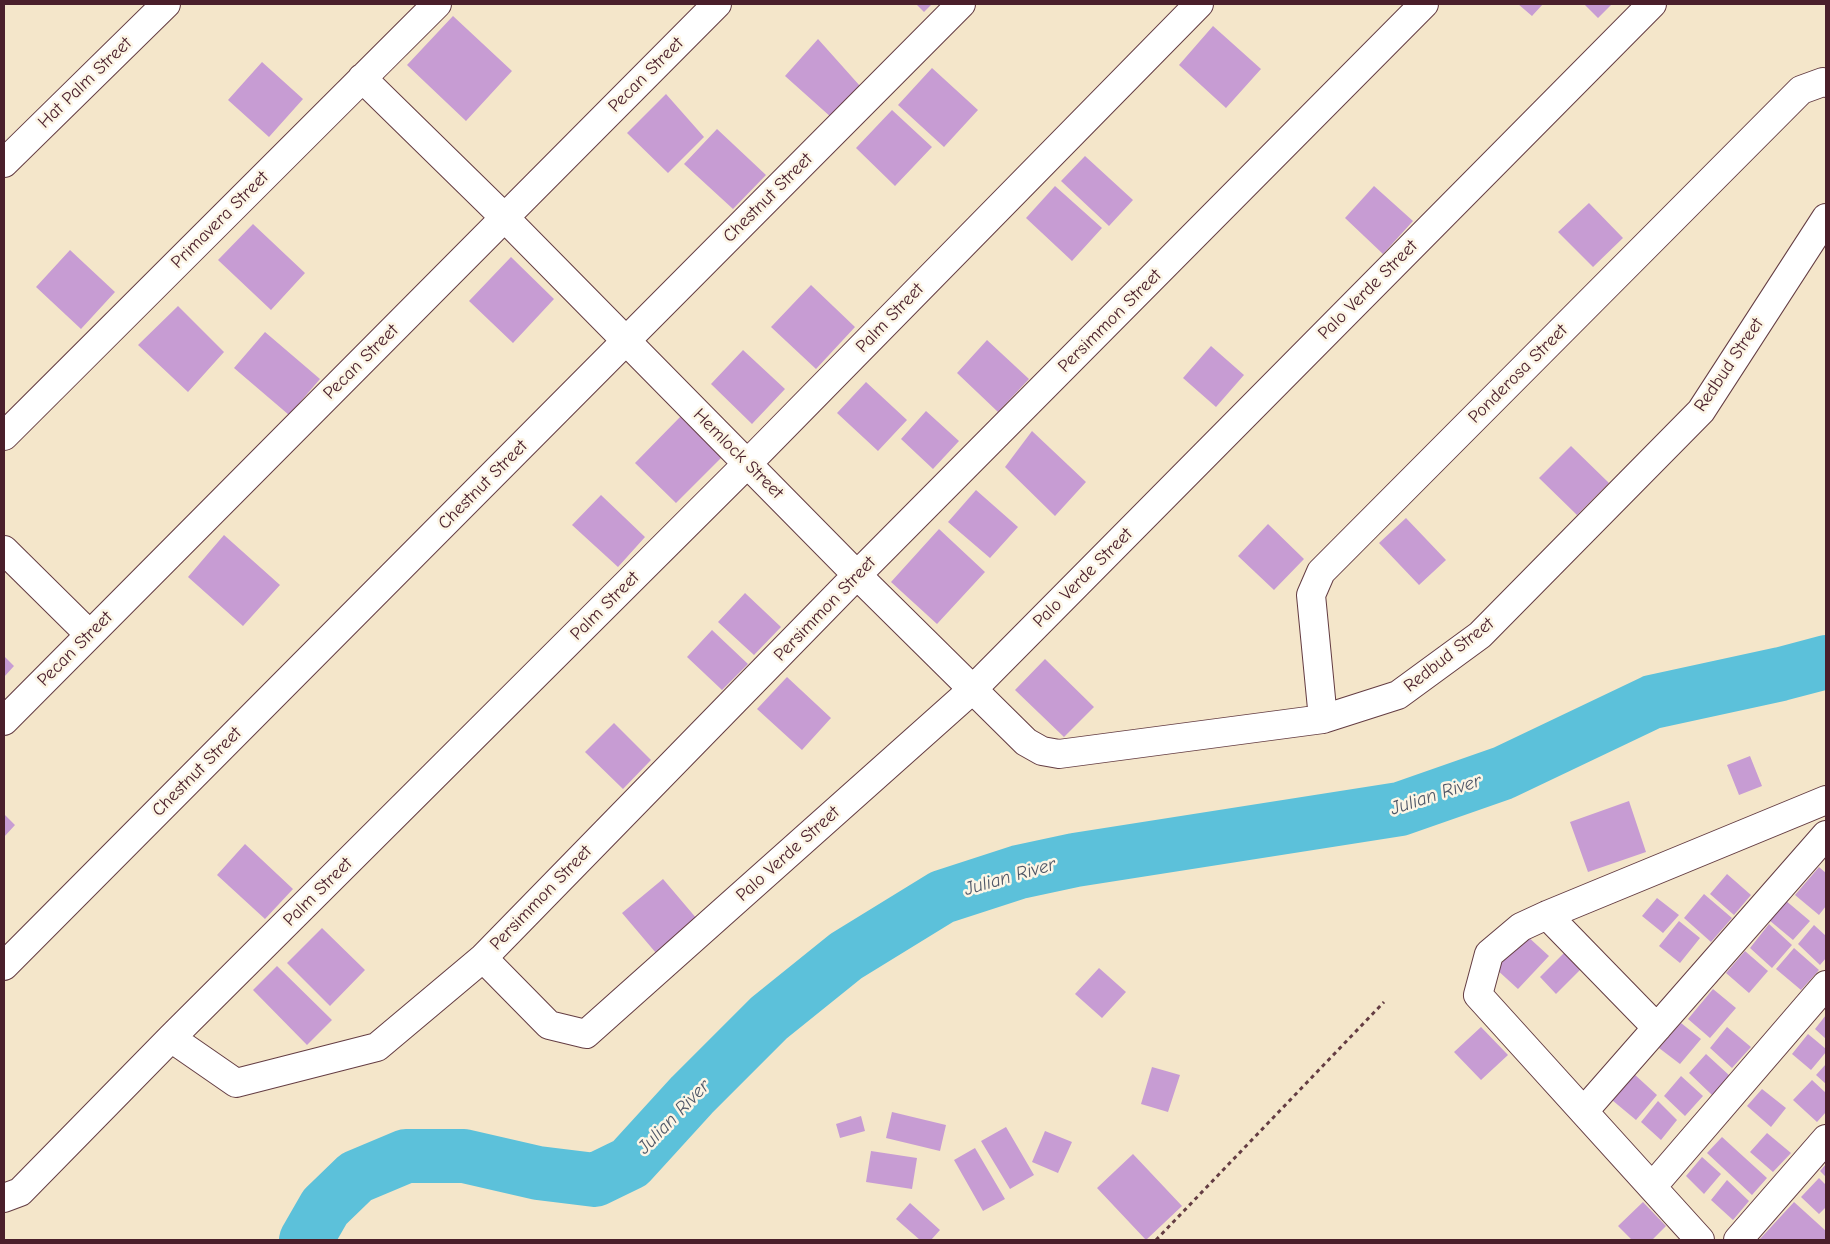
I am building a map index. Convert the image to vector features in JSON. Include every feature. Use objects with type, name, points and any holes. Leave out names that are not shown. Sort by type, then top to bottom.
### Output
[{"type":"street","name":"Hat Palm Street","points":[[4,163],[166,4]]},
{"type":"street","name":"Primavera Street","points":[[4,436],[437,4]]},
{"type":"street","name":"Pecan Street","points":[[4,721],[718,4]]},
{"type":"street","name":"Chestnut Street","points":[[4,966],[960,4]]},
{"type":"street","name":"Palm Street","points":[[4,1198],[20,1192],[171,1038],[748,463],[1199,4]]},
{"type":"street","name":"Persimmon Street","points":[[171,1038],[236,1083],[377,1047],[483,958],[858,575],[1424,4]]},
{"type":"street","name":"Palo Verde Street","points":[[483,958],[549,1025],[586,1034],[973,689],[1652,4]]},
{"type":"street","name":"Hemlock Street","points":[[362,78],[506,218],[626,342],[973,689]]},
{"type":"street","name":"Ponderosa Street","points":[[1323,719],[1311,595],[1321,572],[1801,90],[1823,82],[1826,83]]},
{"type":"street","name":"Redbud Street","points":[[973,689],[1026,742],[1042,751],[1059,754],[1323,719],[1398,695],[1480,635],[1701,410],[1826,218]]},
{"type":"street","points":[[4,550],[90,634]]},
{"type":"street","points":[[1700,1240],[1478,995],[1489,954],[1521,927],[1547,915],[1823,807]]},
{"type":"street","points":[[1584,1111],[1826,835]]},
{"type":"street","points":[[1547,915],[1656,1028]]},
{"type":"street","points":[[1652,1187],[1826,985]]},
{"type":"street","points":[[1738,1240],[1826,1139]]},
{"type":"path","points":[[1156,1240],[1384,1002]]},
{"type":"building","points":[[916,4],[932,4],[924,12]]},
{"type":"building","points":[[1518,4],[1543,4],[1532,16]]},
{"type":"building","points":[[1584,4],[1612,4],[1598,18]]},
{"type":"building","points":[[453,16],[512,71],[466,121],[407,65]]},
{"type":"building","points":[[1213,26],[1261,69],[1226,108],[1179,65]]},
{"type":"building","points":[[818,39],[860,86],[832,118],[785,76]]},
{"type":"building","points":[[262,62],[303,99],[269,137],[228,100]]},
{"type":"building","points":[[932,68],[978,110],[944,147],[898,105]]},
{"type":"building","points":[[666,94],[704,137],[668,173],[627,133]]},
{"type":"building","points":[[892,110],[932,147],[895,186],[856,148]]},
{"type":"building","points":[[717,129],[766,175],[733,209],[684,164]]},
{"type":"building","points":[[1085,156],[1133,200],[1109,226],[1061,181]]},
{"type":"building","points":[[1055,186],[1102,228],[1072,261],[1026,218]]},
{"type":"building","points":[[1374,186],[1413,221],[1383,254],[1345,218]]},
{"type":"building","points":[[1589,203],[1623,238],[1593,267],[1558,232]]},
{"type":"building","points":[[253,224],[305,273],[271,310],[218,260]]},
{"type":"building","points":[[70,250],[115,292],[81,329],[36,287]]},
{"type":"building","points":[[511,257],[554,299],[513,343],[469,301]]},
{"type":"building","points":[[811,285],[855,327],[816,369],[771,327]]},
{"type":"building","points":[[178,306],[224,352],[188,392],[138,345]]},
{"type":"building","points":[[265,332],[320,379],[289,415],[234,368]]},
{"type":"building","points":[[987,340],[1029,379],[998,412],[957,373]]},
{"type":"building","points":[[1211,346],[1244,375],[1216,407],[1183,378]]},
{"type":"building","points":[[743,350],[785,389],[752,424],[711,384]]},
{"type":"building","points":[[866,382],[907,420],[878,451],[837,413]]},
{"type":"building","points":[[926,411],[959,441],[933,469],[901,439]]},
{"type":"building","points":[[681,416],[722,457],[676,503],[635,463]]},
{"type":"building","points":[[1032,431],[1086,482],[1055,516],[1005,467]]},
{"type":"building","points":[[1571,446],[1609,483],[1577,515],[1539,478]]},
{"type":"building","points":[[976,490],[1018,527],[990,558],[948,522]]},
{"type":"building","points":[[601,495],[645,537],[618,567],[572,525]]},
{"type":"building","points":[[1406,518],[1446,560],[1419,585],[1379,543]]},
{"type":"building","points":[[1268,524],[1304,559],[1274,590],[1238,556]]},
{"type":"building","points":[[939,529],[985,572],[937,624],[891,582]]},
{"type":"building","points":[[224,535],[280,585],[243,626],[188,577]]},
{"type":"building","points":[[745,593],[781,627],[754,655],[718,622]]},
{"type":"building","points":[[712,630],[748,664],[722,690],[687,657]]},
{"type":"building","points":[[4,656],[14,666],[4,677]]},
{"type":"building","points":[[1045,659],[1094,707],[1064,737],[1015,690]]},
{"type":"building","points":[[787,677],[831,718],[802,750],[757,709]]},
{"type":"building","points":[[614,723],[651,760],[623,789],[585,752]]},
{"type":"building","points":[[1750,756],[1762,786],[1739,795],[1727,765]]},
{"type":"building","points":[[1629,801],[1646,852],[1588,872],[1570,822]]},
{"type":"building","points":[[4,814],[15,825],[4,837]]},
{"type":"building","points":[[245,844],[293,889],[265,919],[217,875]]},
{"type":"building","points":[[1819,867],[1826,873],[1826,906],[1819,915],[1795,895]]},
{"type":"building","points":[[1727,874],[1751,895],[1734,915],[1710,894]]},
{"type":"building","points":[[663,879],[697,919],[656,953],[622,913]]},
{"type":"building","points":[[1704,894],[1732,918],[1711,942],[1684,918]]},
{"type":"building","points":[[1657,898],[1679,915],[1663,933],[1642,916]]},
{"type":"building","points":[[1785,900],[1810,921],[1793,940],[1769,920]]},
{"type":"building","points":[[1679,921],[1700,938],[1680,963],[1659,946]]},
{"type":"building","points":[[1769,924],[1792,945],[1772,968],[1750,948]]},
{"type":"building","points":[[1814,925],[1826,936],[1826,958],[1820,965],[1798,944]]},
{"type":"building","points":[[322,928],[365,970],[330,1006],[287,963]]},
{"type":"building","points":[[1526,935],[1549,956],[1518,989],[1495,968]]},
{"type":"building","points":[[1794,948],[1819,970],[1801,990],[1776,969]]},
{"type":"building","points":[[1567,950],[1584,966],[1556,994],[1540,977]]},
{"type":"building","points":[[1745,951],[1768,971],[1749,993],[1726,973]]},
{"type":"building","points":[[277,966],[332,1020],[307,1045],[253,990]]},
{"type":"building","points":[[1099,968],[1126,992],[1102,1018],[1075,994]]},
{"type":"building","points":[[1713,989],[1736,1008],[1710,1038],[1688,1019]]},
{"type":"building","points":[[1826,1015],[1826,1039],[1815,1029]]},
{"type":"building","points":[[1681,1023],[1701,1039],[1680,1064],[1659,1048]]},
{"type":"building","points":[[1481,1027],[1508,1055],[1481,1080],[1454,1052]]},
{"type":"building","points":[[1727,1027],[1751,1047],[1732,1068],[1710,1048]]},
{"type":"building","points":[[1808,1034],[1826,1049],[1826,1052],[1811,1070],[1792,1054]]},
{"type":"building","points":[[1706,1054],[1730,1076],[1712,1095],[1689,1073]]},
{"type":"building","points":[[1826,1064],[1826,1084],[1816,1075]]},
{"type":"building","points":[[1152,1067],[1180,1075],[1168,1112],[1141,1104]]},
{"type":"building","points":[[1634,1074],[1657,1095],[1636,1120],[1612,1100]]},
{"type":"building","points":[[1681,1076],[1703,1096],[1685,1116],[1664,1096]]},
{"type":"building","points":[[1812,1080],[1826,1093],[1826,1112],[1817,1122],[1793,1100]]},
{"type":"building","points":[[1762,1089],[1786,1108],[1771,1127],[1747,1106]]},
{"type":"building","points":[[1658,1101],[1677,1120],[1661,1140],[1641,1122]]},
{"type":"building","points":[[892,1112],[946,1125],[940,1151],[886,1138]]},
{"type":"building","points":[[861,1116],[865,1131],[840,1138],[836,1124]]},
{"type":"building","points":[[1006,1127],[1034,1175],[1010,1189],[981,1141]]},
{"type":"building","points":[[1045,1131],[1072,1142],[1058,1173],[1032,1162]]},
{"type":"building","points":[[1767,1133],[1791,1153],[1773,1172],[1750,1152]]},
{"type":"building","points":[[1722,1137],[1767,1178],[1752,1195],[1707,1153]]},
{"type":"building","points":[[975,1148],[1005,1199],[983,1211],[954,1160]]},
{"type":"building","points":[[871,1151],[917,1158],[912,1189],[866,1182]]},
{"type":"building","points":[[1133,1154],[1182,1206],[1146,1240],[1097,1188]]},
{"type":"building","points":[[1702,1157],[1721,1174],[1704,1194],[1686,1176]]},
{"type":"building","points":[[1826,1164],[1826,1177],[1820,1171]]},
{"type":"building","points":[[1819,1178],[1826,1185],[1826,1207],[1819,1214],[1801,1197]]},
{"type":"building","points":[[1727,1180],[1749,1201],[1733,1220],[1711,1200]]},
{"type":"building","points":[[1643,1202],[1666,1226],[1652,1240],[1632,1240],[1618,1226]]},
{"type":"building","points":[[1794,1202],[1826,1231],[1826,1240],[1759,1240]]},
{"type":"building","points":[[910,1203],[940,1230],[931,1240],[920,1240],[896,1219]]},
{"type":"waterway","name":"Julian River","points":[[306,1240],[325,1207],[356,1177],[406,1156],[464,1156],[538,1173],[595,1180],[630,1163],[692,1095],[769,1018],[846,956],[942,897],[1019,872],[1075,860],[1400,809],[1503,773],[1652,702],[1781,674],[1826,662]]}]
